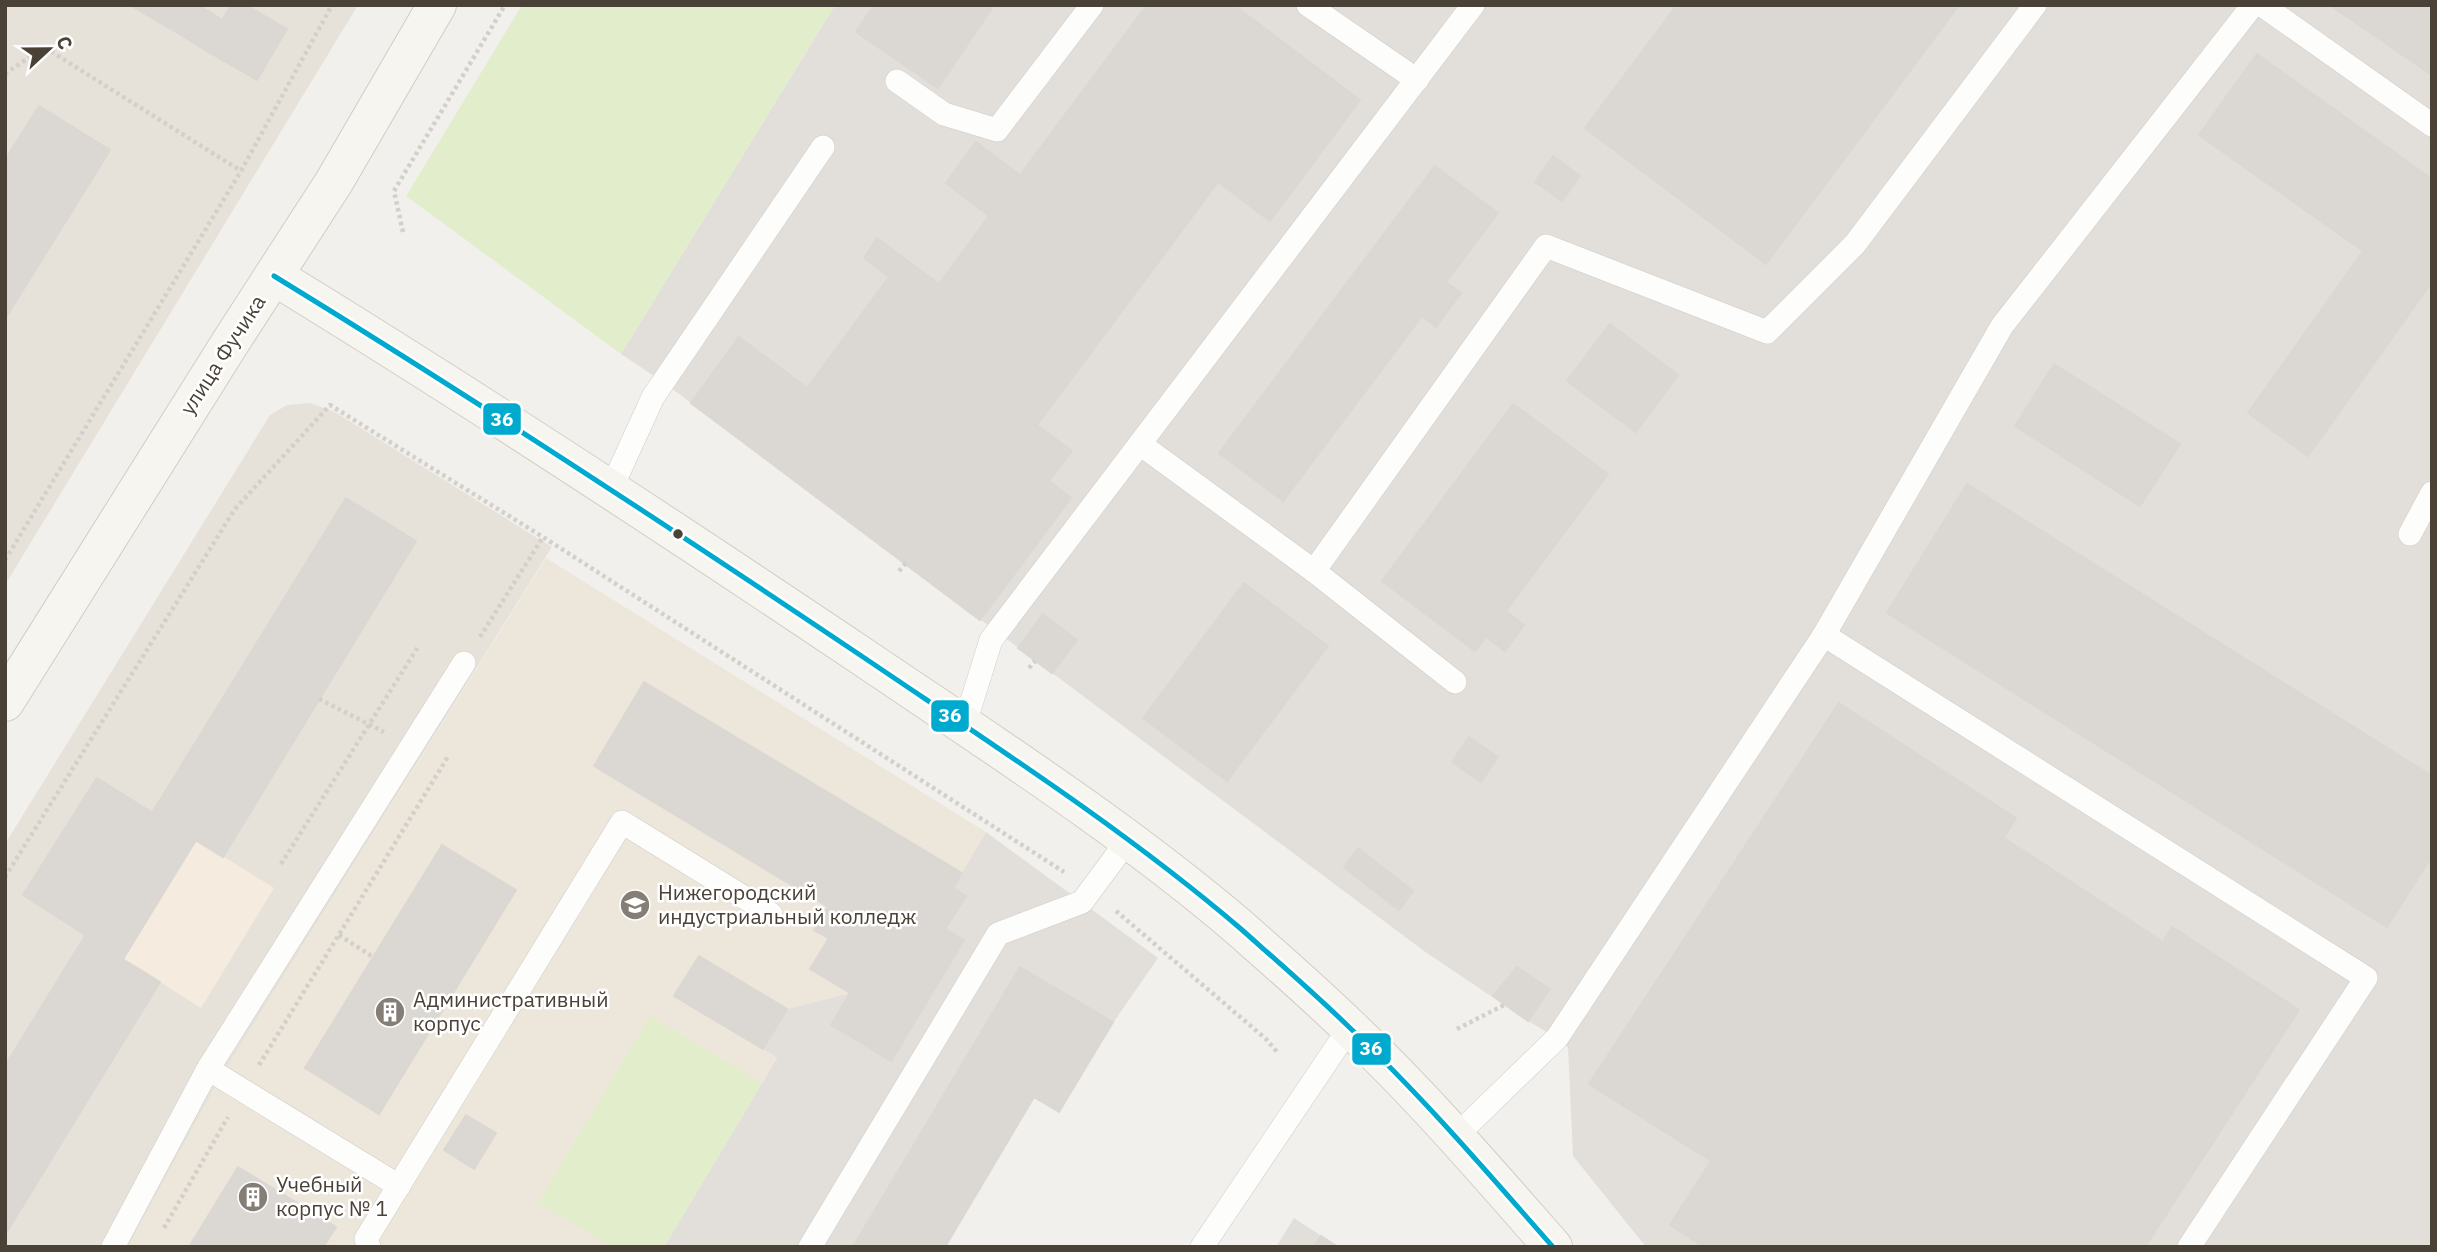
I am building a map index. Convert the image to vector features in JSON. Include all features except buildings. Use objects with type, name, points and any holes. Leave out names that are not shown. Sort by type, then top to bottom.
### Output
[{"type":"street","name":"улица Фучика","points":[[5,702],[222,355],[334,182],[437,5]]},
{"type":"street","points":[[274,276],[611,489],[964,726],[1128,840],[1238,927],[1350,1027],[1456,1136],[1553,1247]]},
{"type":"lane","points":[[897,81],[944,114],[997,130],[1092,5]]},
{"type":"lane","points":[[1308,5],[1417,80]]},
{"type":"lane","points":[[964,726],[991,640],[1473,5]]},
{"type":"lane","points":[[1314,571],[1546,246],[1767,332],[1856,244],[2035,5]]},
{"type":"lane","points":[[1456,1136],[1557,1038],[1824,635],[2002,326],[2253,5]]},
{"type":"lane","points":[[2262,5],[2432,125]]},
{"type":"lane","points":[[611,489],[653,397],[823,147]]},
{"type":"lane","points":[[1140,444],[1314,571],[1455,682]]},
{"type":"lane","points":[[2410,534],[2432,493]]},
{"type":"lane","points":[[1824,635],[2366,978],[2189,1247]]},
{"type":"lane","points":[[113,1247],[208,1069],[464,663]]},
{"type":"lane","points":[[369,1247],[366,1239],[622,822],[771,914]]},
{"type":"lane","points":[[810,1247],[998,934],[1082,902],[1128,840]]},
{"type":"lane","points":[[1202,1247],[1350,1027]]},
{"type":"lane","points":[[208,1069],[399,1186]]},
{"type":"path","points":[[5,560],[241,172],[332,5]]},
{"type":"path","points":[[403,232],[394,191],[505,5]]},
{"type":"path","points":[[5,74],[44,47],[241,172]]},
{"type":"path","points":[[5,877],[235,509],[330,405],[543,537],[1091,890],[1266,1039],[1278,1053]]},
{"type":"path","points":[[464,663],[543,537]]},
{"type":"path","points":[[899,571],[906,564]]},
{"type":"path","points":[[281,864],[418,647]]},
{"type":"path","points":[[1030,668],[1035,661]]},
{"type":"path","points":[[319,699],[411,746]]},
{"type":"path","points":[[160,1235],[244,1090],[449,755]]},
{"type":"path","points":[[328,929],[373,957]]},
{"type":"path","points":[[1458,1030],[1504,1004]]},
{"type":"shaded area","points":[[5,5],[358,5],[5,585]]},
{"type":"shaded area","points":[[835,5],[2432,5],[2432,1247],[1646,1247],[1573,1156],[1568,1047],[1424,951],[663,382],[621,354]]},
{"type":"shaded area","points":[[310,403],[335,412],[552,547],[221,1077],[128,1247],[5,1247],[5,844],[270,415],[287,405]]},
{"type":"shaded area","name":"Нижегородский индустриальный колледж","points":[[546,558],[986,832],[860,1042],[831,1025],[850,993],[787,1009],[763,1049],[777,1058],[664,1247],[128,1247],[221,1077]]},
{"type":"shaded area","points":[[97,778],[274,888],[201,1008],[23,895]]},
{"type":"shaded area","points":[[986,832],[1158,958],[1113,1023],[1059,1112],[1034,1098],[945,1247],[664,1247],[777,1058],[763,1049],[787,1009],[850,993],[832,1024],[860,1042]]},
{"type":"shaded area","points":[[1294,1218],[1338,1247],[1276,1247]]},
{"type":"green space","points":[[522,5],[835,5],[621,354],[406,196]]},
{"type":"green space","points":[[650,1016],[762,1083],[664,1247],[613,1247],[538,1202]]},
{"type":"transit line","name":"36","points":[[274,276],[720,561],[1010,756],[1151,857],[1241,929],[1376,1053],[1454,1135],[1553,1247]]},
{"type":"place","name":"Нижегородский индустриальный колледж","points":[[635,905]]},
{"type":"place","name":"Административный корпус","points":[[390,1012]]},
{"type":"place","name":"Учебный корпус № 1","points":[[253,1197]]}]
